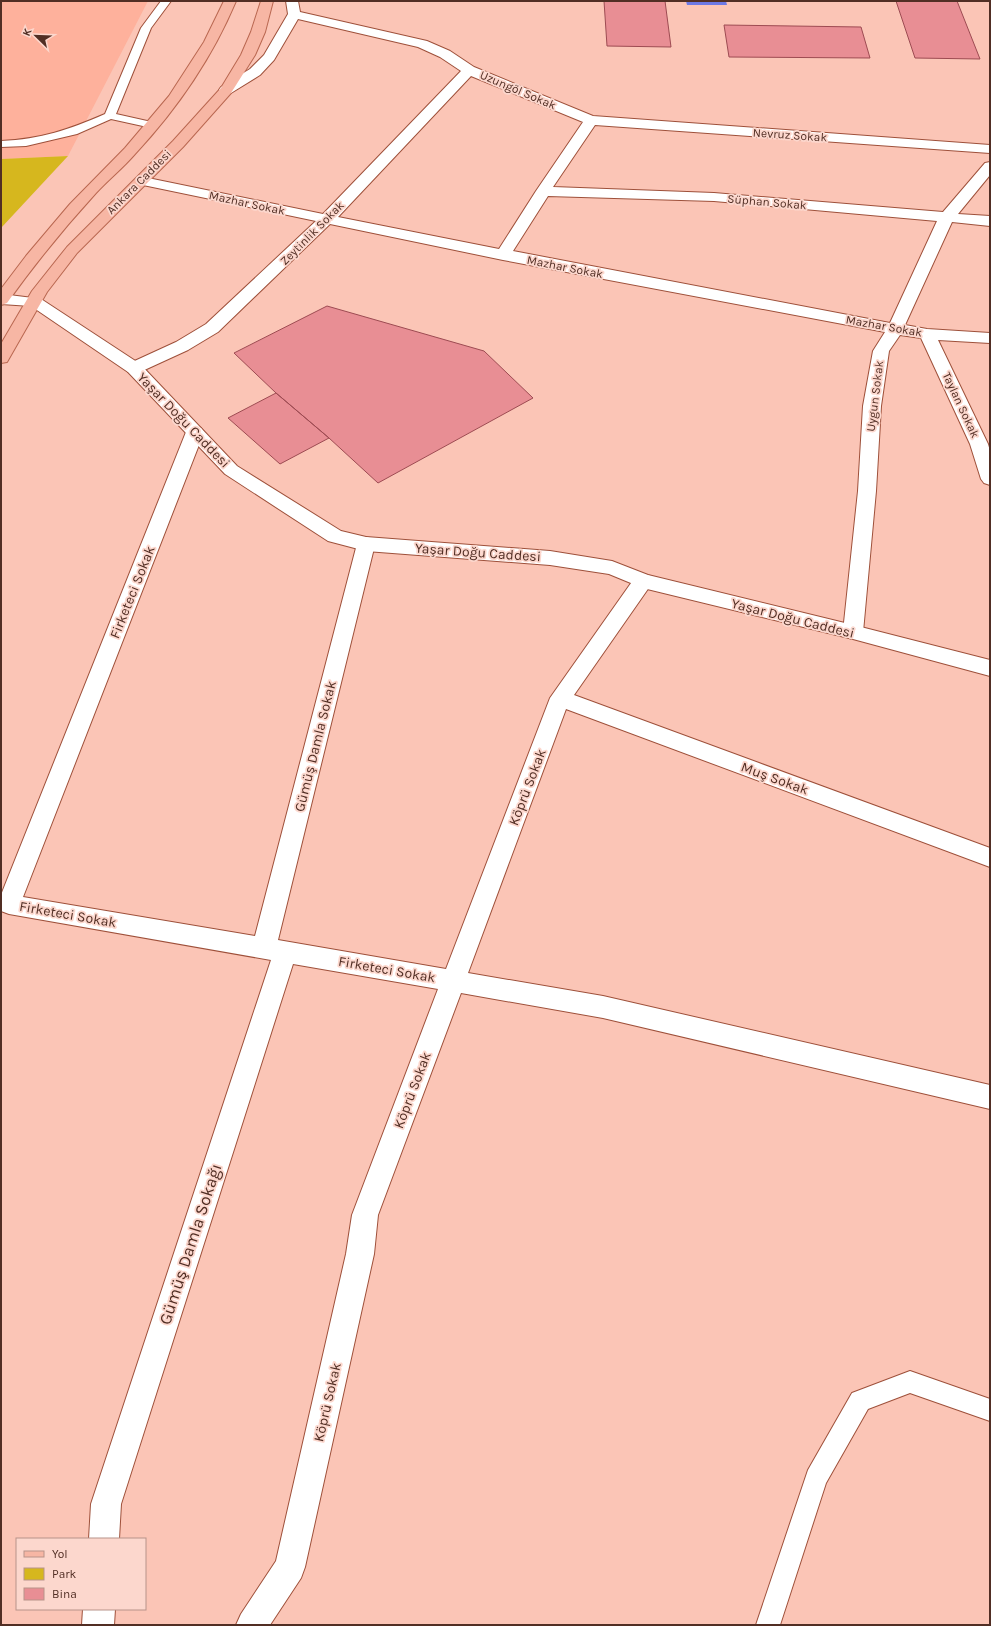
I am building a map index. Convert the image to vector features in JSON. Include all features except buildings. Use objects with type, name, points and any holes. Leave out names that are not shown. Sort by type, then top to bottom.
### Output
[{"type":"main road","points":[[1,300],[34,254],[56,227],[88,192],[130,151],[189,80],[223,21],[230,1]]},
{"type":"main road","name":"Ankara Caddesi","points":[[1,358],[44,286],[72,250],[98,222],[143,181],[226,90],[250,49],[258,32],[267,1]]},
{"type":"street","points":[[226,90],[255,72],[269,57],[293,7]]},
{"type":"street","name":"Uzungöl Sokak","points":[[293,7],[422,44],[445,54],[469,70],[590,120]]},
{"type":"street","name":"Zeytinlik Sokak","points":[[134,368],[182,346],[212,328],[326,220],[469,70]]},
{"type":"street","points":[[503,255],[590,120]]},
{"type":"street","name":"Nevruz Sokak","points":[[590,120],[990,149]]},
{"type":"street","name":"Uygun Sokak","points":[[854,632],[867,491],[874,385],[881,351],[896,329],[946,218],[990,166]]},
{"type":"street","name":"Mazhar Sokak","points":[[143,181],[326,220],[503,255],[896,329],[927,334],[990,338]]},
{"type":"street","name":"Süphan Sokak","points":[[543,191],[714,197],[990,221]]},
{"type":"street","points":[[1,300],[35,302]]},
{"type":"street","name":"Yaşar Doğu Caddesi","points":[[35,302],[134,368],[231,470],[336,536],[366,544],[550,558],[612,568],[643,581],[854,632],[990,668]]},
{"type":"street","name":"Taylan Sokak","points":[[927,334],[985,444],[990,478]]},
{"type":"street","name":"Firketeci Sokak","points":[[195,432],[4,909],[274,950],[603,1007],[990,1097]]},
{"type":"street","name":"Gümüş Damla Sokak","points":[[274,950],[366,544]]},
{"type":"street","name":"Köprü Sokak","points":[[252,1625],[290,1567],[360,1254],[365,1215],[560,698],[643,581]]},
{"type":"street","name":"Muş Sokak","points":[[560,698],[990,858]]},
{"type":"street","name":"Gümüş Damla Sokağı","points":[[104,1538],[106,1504],[274,950]]},
{"type":"street","points":[[98,1625],[99,1610]]},
{"type":"lane","points":[[110,116],[146,28],[166,1]]},
{"type":"lane","points":[[1,144],[26,143],[73,132],[110,116],[152,125]]},
{"type":"lane","points":[[768,1625],[816,1478],[860,1401],[910,1382],[990,1410]]},
{"type":"shaded area","points":[[1,1],[148,1],[68,156],[1,159]]},
{"type":"green space","points":[[68,156],[1,228],[1,159]]},
{"type":"water","points":[[686,1],[726,1],[727,5],[687,5]]}]
